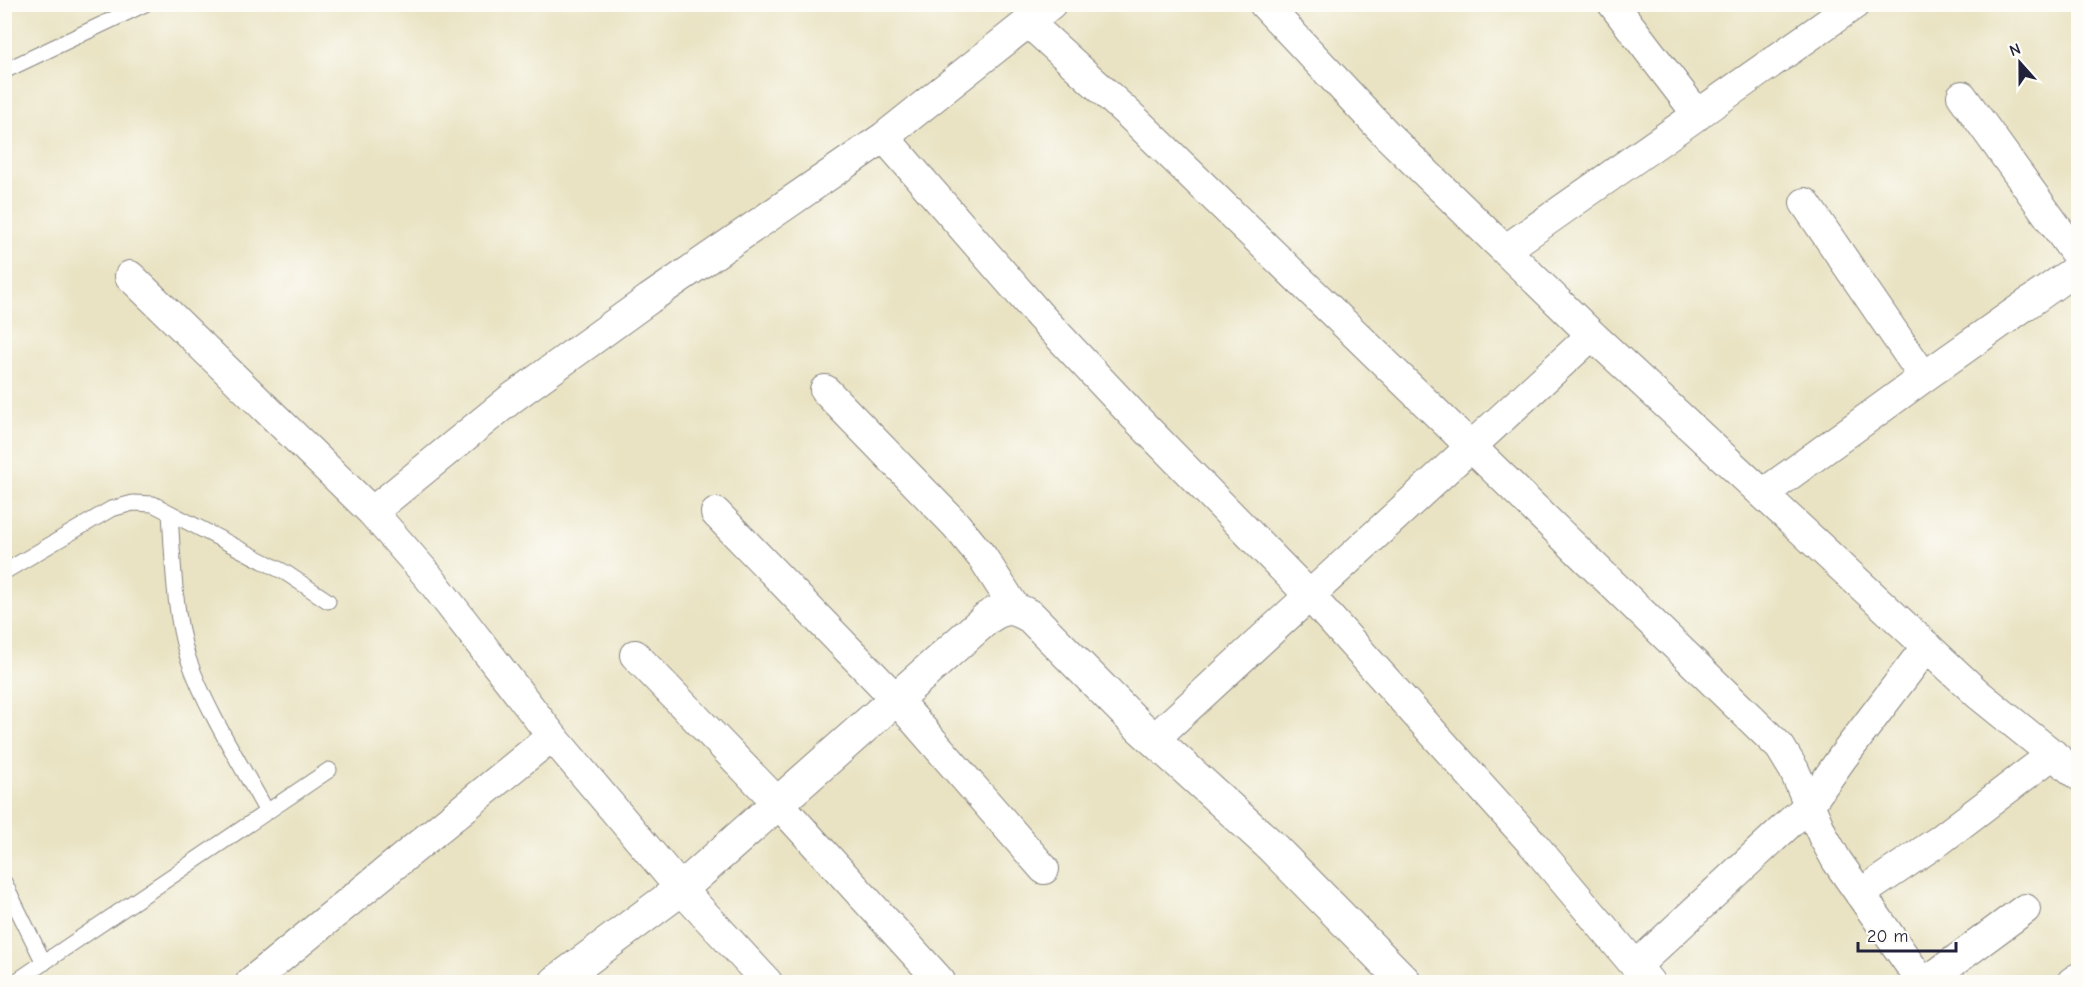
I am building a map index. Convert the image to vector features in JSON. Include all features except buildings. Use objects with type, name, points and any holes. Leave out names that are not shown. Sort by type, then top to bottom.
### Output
[{"type":"street","points":[[1264,4],[1387,135],[1592,335],[1978,694],[2079,775]]},
{"type":"street","points":[[1613,4],[1698,115]]},
{"type":"street","points":[[1505,250],[1855,4]]},
{"type":"street","points":[[372,512],[512,398],[884,136],[1039,13],[1141,126],[1780,747],[1794,770],[1838,861],[1924,982],[2025,909]]},
{"type":"street","points":[[1962,96],[2079,257]]},
{"type":"street","points":[[884,136],[1039,315],[1309,595],[1533,844],[1643,974],[1809,805],[1927,646]]},
{"type":"street","points":[[1805,203],[1924,377]]},
{"type":"street","points":[[1763,494],[2079,268]]},
{"type":"street","points":[[130,276],[372,512],[428,576],[552,736],[681,889],[767,982]]},
{"type":"street","points":[[1154,739],[1592,335]]},
{"type":"street","points":[[825,390],[956,525],[984,558],[1015,608],[1031,617],[1154,739],[1270,845],[1405,982]]},
{"type":"street","points":[[716,513],[896,699],[1044,868]]},
{"type":"street","points":[[556,982],[681,889],[987,618],[999,610],[1015,608]]},
{"type":"street","points":[[635,656],[778,803],[940,981]]},
{"type":"street","points":[[251,982],[552,736]]},
{"type":"street","points":[[1860,894],[1940,840],[2053,754]]},
{"type":"street","points":[[2072,982],[2079,978]]},
{"type":"lane","points":[[4,71],[146,4]]},
{"type":"lane","points":[[4,572],[111,509],[133,503],[143,503],[153,504],[286,573],[328,601]]},
{"type":"lane","points":[[170,513],[176,597],[187,655],[205,700],[267,812]]},
{"type":"lane","points":[[15,982],[329,770]]},
{"type":"lane","points":[[4,882],[44,963]]}]
